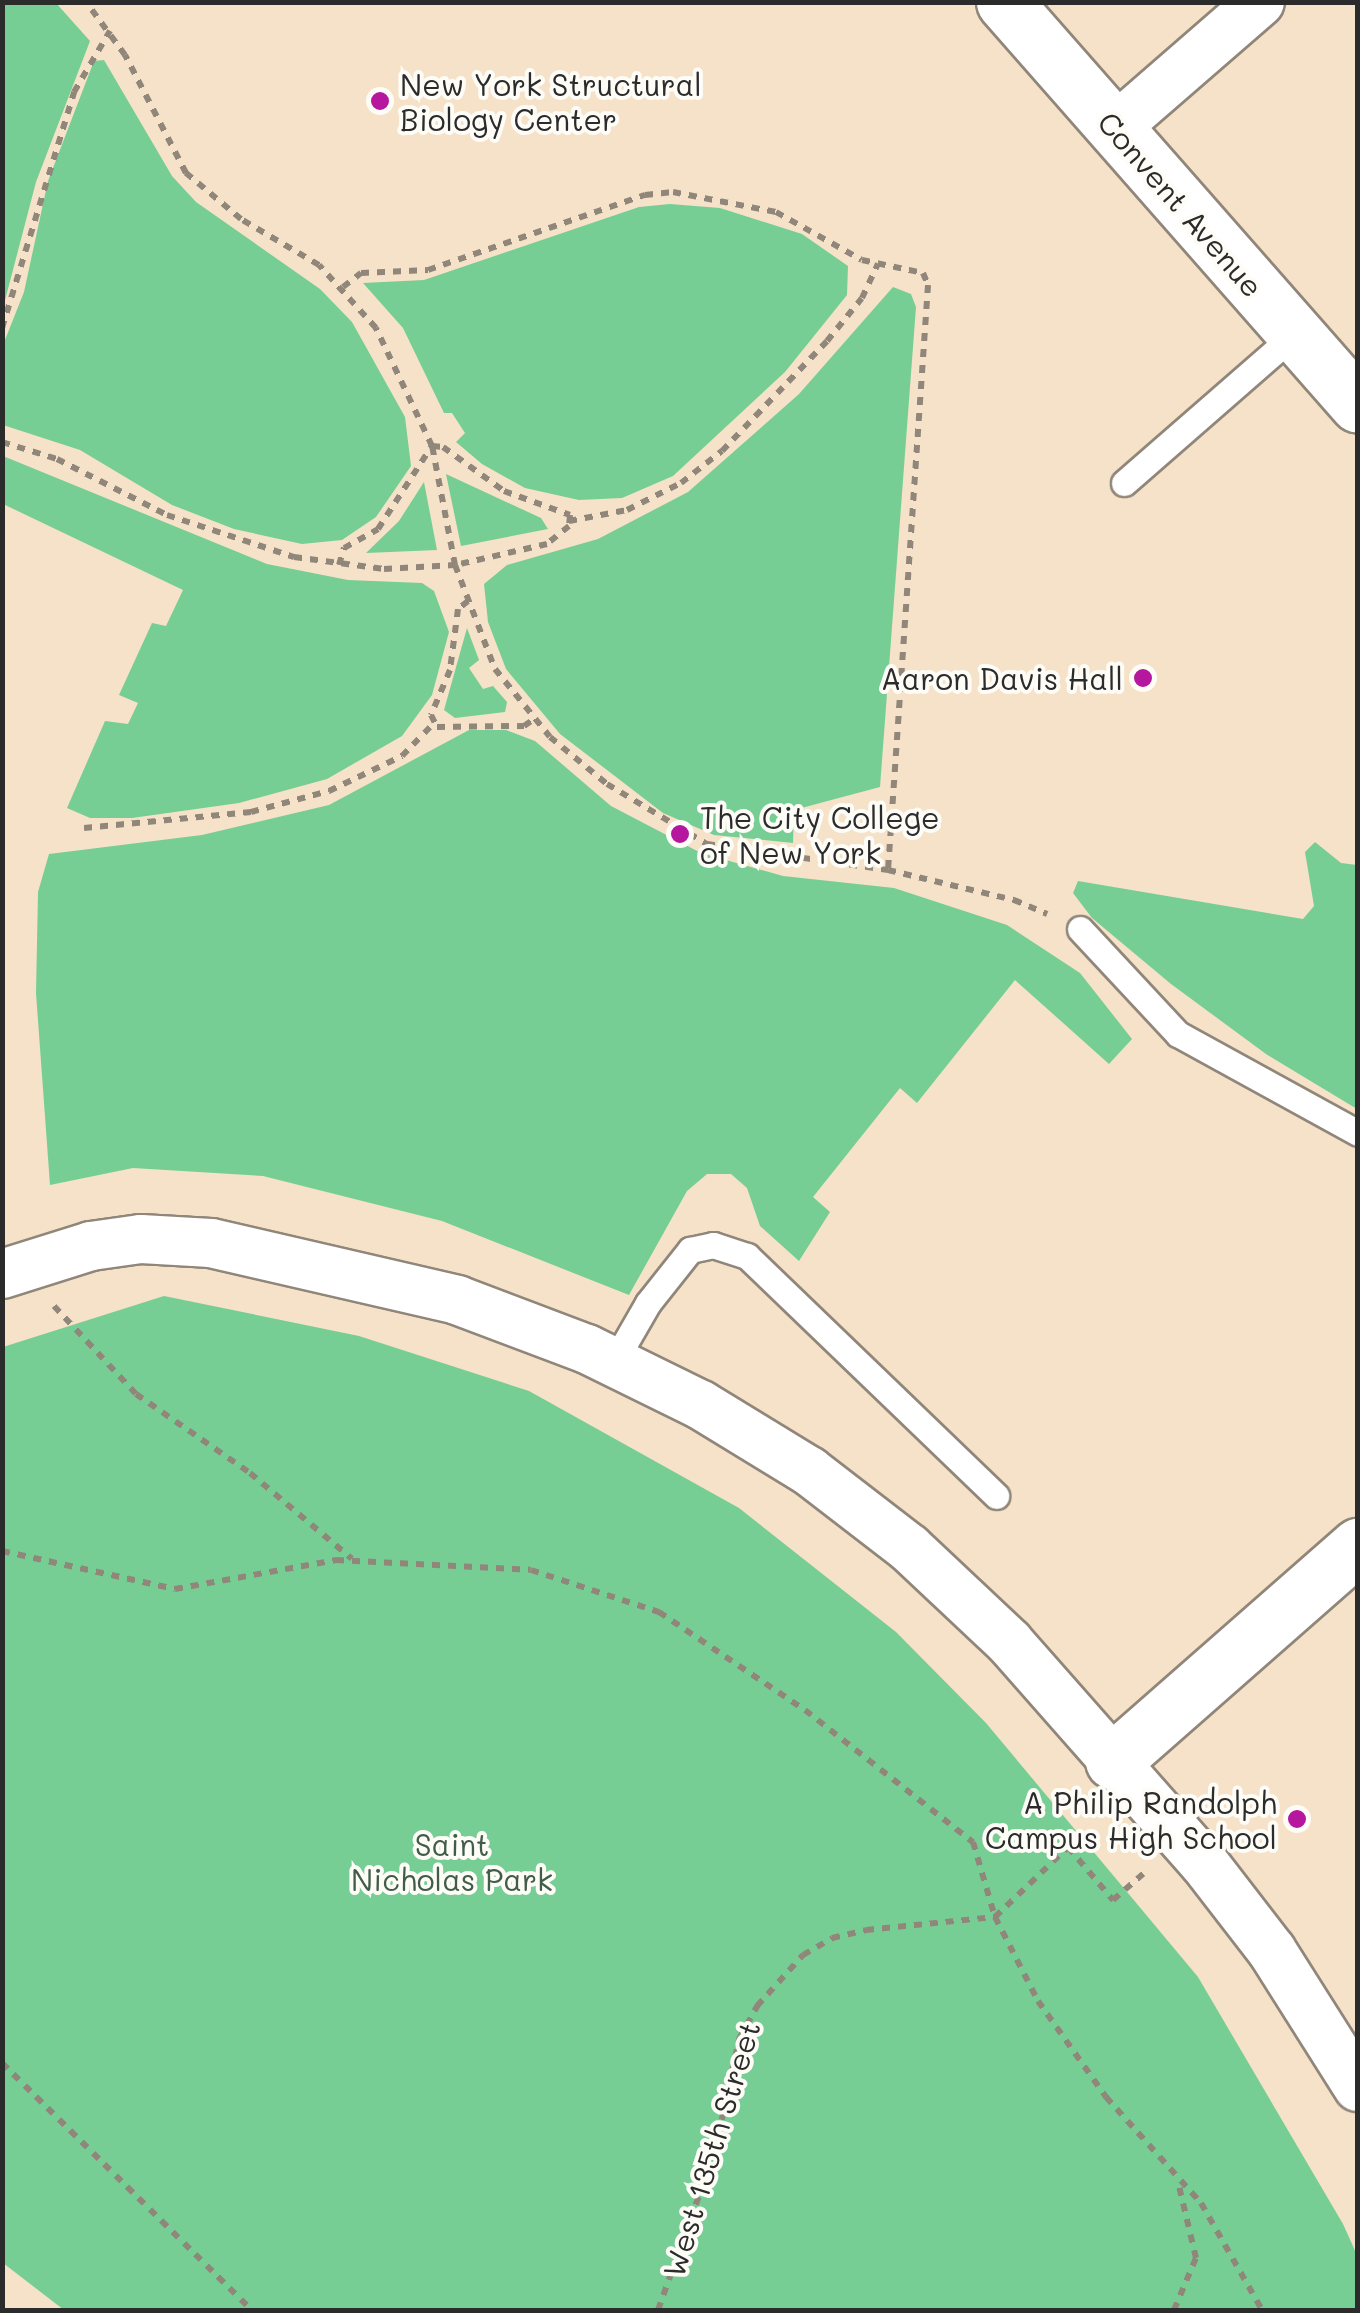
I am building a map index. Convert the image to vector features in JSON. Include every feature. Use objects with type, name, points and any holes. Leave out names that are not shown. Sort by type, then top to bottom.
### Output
[{"type":"street","name":"Convent Avenue","points":[[1004,2],[1358,405]]},
{"type":"street","points":[[1115,128],[1260,2]]},
{"type":"street","points":[[11,1271],[141,1239],[211,1243],[457,1300],[614,1362],[701,1405],[809,1471],[909,1548],[1009,1642],[1272,1951],[1358,2087]]},
{"type":"street","points":[[1114,1761],[1358,1546]]},
{"type":"lane","points":[[1124,483],[1295,334]]},
{"type":"lane","points":[[1080,928],[1178,1034],[1358,1133]]},
{"type":"lane","points":[[614,1362],[690,1250],[713,1245],[747,1256],[996,1496]]},
{"type":"path","points":[[86,2],[110,30],[186,173],[343,288],[376,328],[432,446],[456,565],[495,669],[534,719],[607,784],[707,844],[888,870],[1014,900],[1080,928]]},
{"type":"path","points":[[2,328],[74,92],[110,30]]},
{"type":"path","points":[[343,288],[361,273],[428,270],[662,193],[776,212],[878,263],[908,266],[923,273],[928,285],[888,870]]},
{"type":"path","points":[[570,520],[627,510],[681,484],[722,451],[827,342],[862,298],[878,263]]},
{"type":"path","points":[[2,442],[234,539],[339,565],[456,565],[546,544],[562,536],[570,520]]},
{"type":"path","points":[[432,446],[443,447],[504,491],[561,508],[570,520]]},
{"type":"path","points":[[339,565],[344,548],[378,528],[432,446]]},
{"type":"path","points":[[435,722],[430,715],[450,670],[458,609],[468,601]]},
{"type":"path","points":[[84,828],[251,812],[329,790],[402,756],[435,722],[524,726],[534,719]]},
{"type":"path","points":[[11,1271],[136,1394],[250,1473],[354,1560]]},
{"type":"path","points":[[2,1550],[176,1589],[354,1560],[531,1570],[659,1612],[821,1722],[973,1842],[995,1916],[1038,2002],[1106,2097],[1201,2203],[1262,2310]]},
{"type":"path","points":[[995,1916],[1068,1847],[1113,1900],[1143,1874]]},
{"type":"path","name":"West 135th Street","points":[[658,2310],[694,2219],[739,2039],[780,1977],[832,1938],[995,1916]]},
{"type":"path","points":[[2,2063],[252,2310]]},
{"type":"path","points":[[1174,2310],[1196,2258],[1178,2180]]},
{"type":"green space","points":[[3,2],[56,3],[90,41],[36,182],[3,308]]},
{"type":"green space","points":[[104,60],[172,176],[196,202],[320,289],[352,322],[405,417],[411,466],[376,517],[342,540],[302,544],[234,529],[172,505],[80,450],[3,425],[3,345],[24,292],[48,181],[94,61]]},
{"type":"green space","points":[[670,204],[720,208],[802,234],[848,266],[847,295],[785,372],[673,476],[622,498],[579,500],[525,488],[482,464],[456,442],[465,433],[452,413],[444,413],[403,328],[363,283],[424,280],[639,207]]},
{"type":"green space","points":[[893,287],[911,294],[916,307],[880,787],[794,810],[793,843],[714,835],[663,813],[560,734],[506,669],[488,622],[484,584],[507,565],[598,539],[688,492],[799,394]]},
{"type":"green space","points":[[3,456],[267,564],[348,580],[422,583],[434,591],[449,632],[432,695],[402,736],[327,779],[239,803],[132,818],[90,818],[67,808],[105,721],[128,724],[138,703],[119,695],[152,623],[166,626],[183,590],[3,504]]},
{"type":"green space","points":[[446,474],[541,518],[548,529],[461,546]]},
{"type":"green space","points":[[424,482],[437,550],[366,553],[399,521]]},
{"type":"green space","points":[[467,628],[479,660],[469,668],[483,689],[493,686],[507,702],[505,712],[455,718],[444,710]]},
{"type":"green space","points":[[469,730],[506,730],[535,741],[611,806],[701,853],[783,876],[894,888],[1007,925],[1080,973],[1132,1039],[1109,1064],[1015,980],[917,1103],[900,1088],[813,1197],[830,1212],[799,1261],[760,1226],[747,1188],[731,1174],[707,1174],[687,1191],[629,1295],[442,1221],[263,1176],[133,1168],[50,1185],[36,993],[38,892],[49,854],[202,835],[329,805]]},
{"type":"green space","points":[[1315,842],[1341,863],[1357,865],[1357,1109],[1266,1054],[1171,984],[1092,918],[1073,893],[1078,881],[1303,919],[1314,906],[1305,852]]},
{"type":"green space","name":"Saint Nicholas Park","points":[[164,1296],[359,1336],[529,1391],[739,1508],[896,1632],[986,1723],[1198,1977],[1343,2224],[1357,2255],[1357,2310],[64,2310],[3,2263],[3,1347]]},
{"type":"place","name":"New York Structural Biology Center","points":[[380,101]]},
{"type":"place","name":"Aaron Davis Hall","points":[[1143,678]]},
{"type":"place","name":"The City College of New York","points":[[680,834]]},
{"type":"place","name":"A Philip Randolph Campus High School","points":[[1297,1819]]}]
